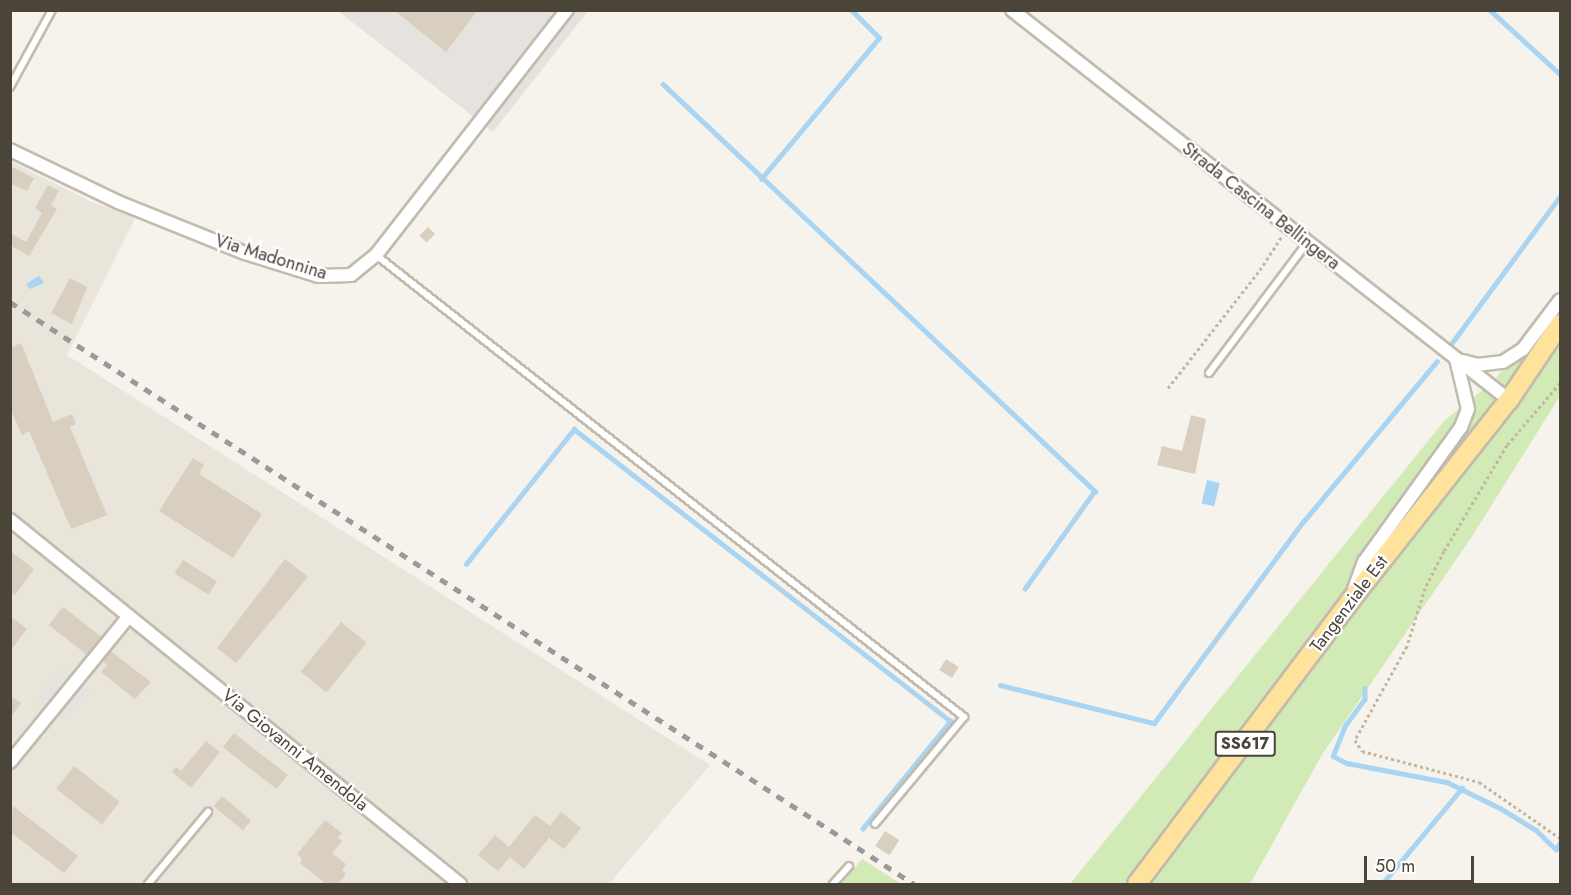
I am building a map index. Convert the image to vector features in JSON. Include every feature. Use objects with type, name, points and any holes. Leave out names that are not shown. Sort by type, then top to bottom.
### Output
[{"type":"main road","name":"Tangenziale Est","points":[[1137,885],[1350,601],[1509,400],[1560,324]]},
{"type":"street","name":"Via Madonnina","points":[[10,150],[118,202],[245,253],[319,276],[351,275],[376,255],[567,10]]},
{"type":"street","name":"Strada Cascina Bellingera","points":[[1012,10],[1509,400]]},
{"type":"street","points":[[1350,601],[1364,562],[1461,427],[1468,409],[1456,359],[1477,365],[1503,362],[1523,349],[1560,300]]},
{"type":"street","name":"Via Giovanni Amendola","points":[[10,520],[460,885]]},
{"type":"street","points":[[10,762],[129,616]]},
{"type":"lane","points":[[10,87],[52,10]]},
{"type":"lane","points":[[1209,373],[1308,243]]},
{"type":"lane","points":[[376,255],[964,717],[875,824]]},
{"type":"lane","points":[[148,885],[208,812]]},
{"type":"lane","points":[[833,885],[849,866]]},
{"type":"path","points":[[1168,388],[1260,270],[1286,226]]},
{"type":"path","points":[[1560,383],[1507,445],[1444,551],[1425,588],[1407,646],[1355,740],[1362,751],[1479,782],[1560,838]]},
{"type":"shaded area","points":[[338,11],[588,11],[493,132]]},
{"type":"shaded area","points":[[10,161],[90,201],[135,218],[67,355],[710,765],[609,884],[11,884]]},
{"type":"shaded area","points":[[62,668],[72,676],[47,707],[37,699]]},
{"type":"shaded area","points":[[84,684],[92,692],[63,721],[55,713]]},
{"type":"green space","points":[[1560,293],[1560,396],[1471,538],[1321,756],[1250,884],[1070,884],[1445,420],[1493,382]]},
{"type":"green space","points":[[862,859],[901,884],[841,884]]},
{"type":"water","points":[[39,276],[44,283],[30,289],[26,284]]},
{"type":"water","points":[[1207,480],[1220,483],[1214,506],[1202,503]]},
{"type":"building","points":[[394,10],[478,10],[446,52]]},
{"type":"building","points":[[10,166],[34,178],[27,191],[10,183]]},
{"type":"building","points":[[48,185],[59,191],[51,205],[57,209],[29,256],[10,245],[10,233],[26,242],[42,213],[35,208]]},
{"type":"building","points":[[428,227],[435,234],[427,243],[420,235]]},
{"type":"building","points":[[70,278],[87,287],[72,324],[51,313]]},
{"type":"building","points":[[21,343],[53,422],[72,414],[76,424],[70,427],[107,515],[71,529],[29,431],[22,435],[10,408],[10,348]]},
{"type":"building","points":[[1191,415],[1206,419],[1195,474],[1157,465],[1162,446],[1182,451]]},
{"type":"building","points":[[193,458],[204,465],[199,474],[262,514],[233,558],[159,511]]},
{"type":"building","points":[[10,551],[34,569],[15,595],[10,592]]},
{"type":"building","points":[[285,559],[308,577],[236,663],[217,648]]},
{"type":"building","points":[[183,560],[217,581],[208,595],[175,574]]},
{"type":"building","points":[[63,607],[101,637],[87,655],[49,625]]},
{"type":"building","points":[[10,616],[27,629],[10,651]]},
{"type":"building","points":[[341,622],[367,643],[326,693],[301,672]]},
{"type":"building","points":[[109,650],[151,682],[135,699],[101,672],[107,665],[101,660]]},
{"type":"building","points":[[946,659],[959,667],[952,678],[939,670]]},
{"type":"building","points":[[10,696],[21,703],[10,718]]},
{"type":"building","points":[[234,733],[288,775],[277,789],[223,747]]},
{"type":"building","points":[[206,741],[220,752],[191,788],[172,772],[176,767],[181,771]]},
{"type":"building","points":[[74,766],[120,802],[102,825],[56,789]]},
{"type":"building","points":[[222,796],[251,820],[243,830],[214,806]]},
{"type":"building","points":[[13,806],[78,856],[64,873],[10,832]]},
{"type":"building","points":[[561,812],[581,828],[564,849],[549,838],[524,869],[510,857],[498,871],[478,855],[495,835],[509,847],[535,815],[550,826]]},
{"type":"building","points":[[325,820],[342,833],[338,838],[342,841],[332,853],[346,864],[342,870],[346,874],[338,884],[326,884],[300,863],[302,859],[297,854]]},
{"type":"building","points":[[885,831],[899,840],[889,855],[875,846]]},
{"type":"waterway","points":[[761,179],[879,38],[851,10]]},
{"type":"waterway","points":[[1490,10],[1560,74]]},
{"type":"waterway","points":[[663,84],[1095,491],[1025,589]]},
{"type":"waterway","points":[[1451,344],[1560,196]]},
{"type":"waterway","points":[[1000,685],[1154,723],[1303,522],[1437,361]]},
{"type":"waterway","points":[[466,564],[574,429],[951,721],[863,829]]},
{"type":"waterway","points":[[1365,688],[1365,699],[1345,727],[1333,756],[1347,763],[1447,782],[1500,808],[1536,830],[1556,849],[1559,844]]},
{"type":"waterway","points":[[1382,884],[1462,788]]},
{"type":"railway","points":[[10,302],[914,884]]}]
